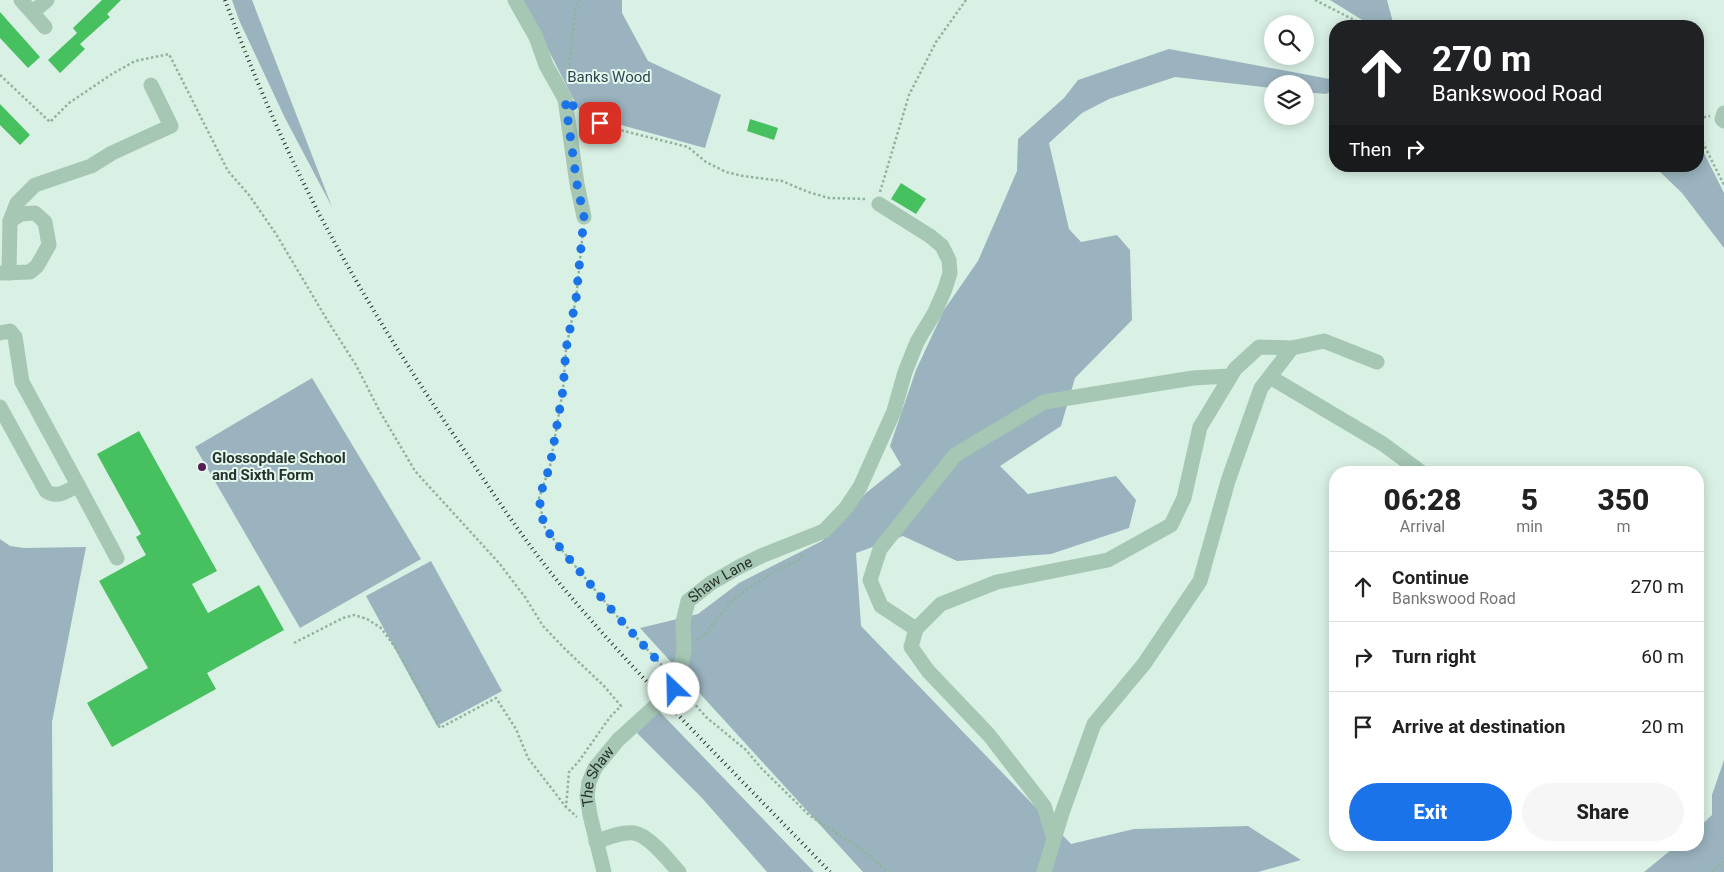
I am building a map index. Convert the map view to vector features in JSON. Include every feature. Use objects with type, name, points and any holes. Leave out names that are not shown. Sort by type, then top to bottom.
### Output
[{"type":"street","points":[[22,0],[45,26]]},
{"type":"street","points":[[33,12],[47,0]]},
{"type":"street","points":[[515,0],[536,37],[546,65],[565,99],[577,184],[584,217]]},
{"type":"street","points":[[10,221],[21,214],[35,213],[45,222],[49,245],[37,266],[30,272],[5,273],[10,221],[17,203],[35,185],[91,166],[112,153],[171,126],[151,85]]},
{"type":"street","points":[[1724,114],[1722,119],[1724,121]]},
{"type":"street","name":"Shaw Lane","points":[[675,685],[682,661],[684,615],[688,602],[694,595],[720,577],[761,556],[824,531],[846,508],[860,487],[894,411],[905,372],[917,342],[936,312],[950,274],[949,260],[942,246],[930,236],[879,204]]},
{"type":"street","points":[[0,333],[10,332],[15,337],[22,382],[117,558]]},
{"type":"street","points":[[1054,839],[1044,806],[990,735],[928,671],[912,647],[916,628],[941,604],[997,582],[1108,560],[1171,525],[1184,498],[1200,427],[1235,369],[1259,347],[1292,348],[1324,341],[1377,362]]},
{"type":"street","points":[[1044,872],[1062,813],[1094,724],[1144,664],[1200,581],[1228,481],[1261,388],[1292,348]]},
{"type":"street","points":[[916,628],[882,606],[870,580],[880,549],[955,455],[1044,402],[1193,378],[1230,376]]},
{"type":"street","points":[[1270,377],[1383,444],[1413,466]]},
{"type":"street","points":[[0,407],[46,491],[52,495],[60,495],[78,485]]},
{"type":"street","name":"The Shaw","points":[[604,872],[587,796],[589,782],[595,768],[618,740],[675,685]]},
{"type":"street","points":[[595,838],[633,833],[640,835],[656,847],[679,872]]},
{"type":"path","points":[[568,76],[576,5],[579,0]]},
{"type":"path","points":[[565,99],[588,118],[612,128],[688,147],[706,162],[726,172],[782,181],[830,198],[865,198],[879,204],[882,180],[908,96],[936,42],[966,0]]},
{"type":"path","points":[[1315,0],[1354,20]]},
{"type":"path","points":[[0,75],[50,122],[69,103],[112,74],[135,61],[169,54],[228,172],[249,195],[276,234],[329,324],[356,365],[379,410],[416,471],[499,562],[525,597],[543,626],[604,686],[621,706],[610,717],[569,772],[566,807]]},
{"type":"path","points":[[1704,145],[1724,185]]},
{"type":"path","points":[[584,217],[576,299],[566,349],[563,390],[550,466],[539,498],[544,526],[561,549],[675,685],[706,717],[746,750],[762,769],[809,815],[865,852],[888,872]]},
{"type":"path","points":[[683,641],[694,642],[699,639],[730,603],[745,591],[778,569],[795,563],[803,556],[806,547],[803,540]]},
{"type":"path","points":[[294,643],[343,618],[354,616],[367,619],[381,628],[397,650],[440,728],[496,698],[516,729],[528,758],[566,807],[595,838]]},
{"type":"path","points":[[1711,872],[1724,862]]},
{"type":"green space","points":[[232,0],[252,0],[332,207],[285,118],[239,20]]},
{"type":"green space","name":"Banks Wood","points":[[523,0],[622,0],[622,13],[648,61],[721,95],[705,148],[581,114]]},
{"type":"green space","points":[[1330,0],[1387,0],[1392,20],[1362,20]]},
{"type":"green space","points":[[1169,49],[1308,75],[1264,75],[1264,87],[1175,77],[1109,99],[1082,113],[1049,143],[1069,229],[1081,242],[1117,235],[1130,250],[1132,320],[1075,378],[1061,426],[1000,466],[1028,494],[1116,476],[1136,500],[1129,528],[1051,554],[957,561],[903,536],[856,553],[861,626],[1071,844],[1134,829],[1248,826],[1301,860],[1258,872],[863,872],[640,628],[698,614],[739,583],[822,541],[866,493],[901,465],[890,446],[916,370],[944,310],[978,261],[1017,171],[1018,139],[1064,98],[1078,80]]},
{"type":"green space","points":[[1314,76],[1329,79],[1329,92],[1326,94],[1314,93]]},
{"type":"green space","points":[[1704,153],[1724,193],[1724,248],[1682,193],[1660,172],[1704,172]]},
{"type":"green space","points":[[312,378],[421,559],[300,628],[195,447]]},
{"type":"green space","points":[[0,539],[10,546],[24,548],[86,547],[52,722],[53,872],[0,872]]},
{"type":"green space","points":[[431,561],[502,691],[437,726],[366,596]]},
{"type":"green space","points":[[659,711],[814,872],[767,872],[702,798],[637,733]]},
{"type":"green space","points":[[1724,760],[1724,872],[1644,872],[1670,851],[1704,851],[1704,822],[1712,815],[1712,795]]},
{"type":"building","points":[[102,0],[121,0],[107,14],[110,17],[80,44],[85,49],[60,73],[48,60],[77,33],[73,28]]},
{"type":"building","points":[[0,12],[40,57],[28,68],[0,38]]},
{"type":"building","points":[[0,104],[30,135],[20,145],[0,125]]},
{"type":"building","points":[[750,119],[778,128],[774,140],[747,131]]},
{"type":"building","points":[[901,183],[926,199],[916,214],[891,199]]},
{"type":"building","points":[[139,431],[217,571],[192,584],[208,613],[259,585],[284,630],[207,673],[216,689],[112,747],[87,703],[148,668],[99,581],[146,555],[136,537],[141,534],[97,454]]},
{"type":"railway","points":[[225,0],[276,124],[320,216],[366,298],[430,400],[500,504],[551,573],[629,662],[830,872]]},
{"type":"place","name":"Glossopdale School and Sixth Form","points":[[202,467]]},
{"type":"route","points":[[600,123],[588,118],[565,99],[577,184],[584,217],[576,299],[566,349],[563,390],[550,466],[539,498],[544,526],[616,615],[676,681],[674,689]]}]
